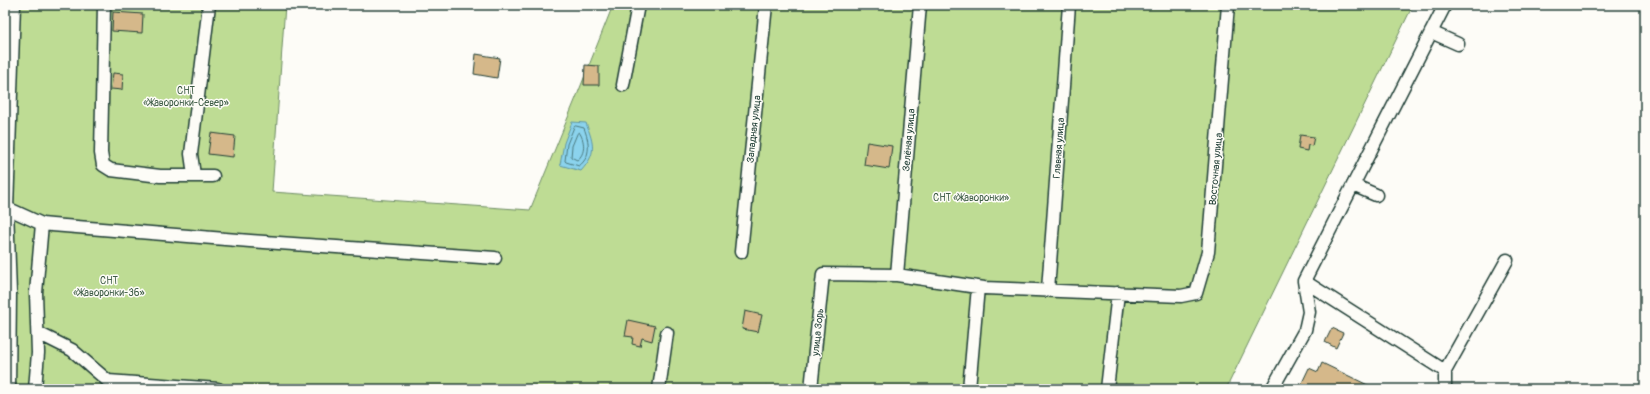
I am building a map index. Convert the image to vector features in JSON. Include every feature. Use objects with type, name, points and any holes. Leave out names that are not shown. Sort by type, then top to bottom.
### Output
[{"type":"street","points":[[9,389],[10,277],[7,208],[14,5]]},
{"type":"street","points":[[104,5],[101,153],[103,165],[111,170],[160,176],[214,176]]},
{"type":"street","points":[[194,175],[191,154],[208,5]]},
{"type":"street","points":[[623,85],[638,5]]},
{"type":"street","name":"Западная улица","points":[[741,252],[766,5]]},
{"type":"street","name":"Зелёная улица","points":[[897,275],[920,5]]},
{"type":"street","name":"Главная улица","points":[[1048,290],[1068,5]]},
{"type":"street","name":"Восточная улица","points":[[1118,293],[1181,296],[1196,293],[1208,252],[1228,5]]},
{"type":"street","points":[[1272,389],[1305,330],[1309,312],[1304,281],[1444,5]]},
{"type":"street","points":[[1431,32],[1458,44]]},
{"type":"street","points":[[1353,185],[1376,195]]},
{"type":"street","points":[[7,208],[42,224],[250,242],[495,258]]},
{"type":"street","points":[[35,389],[38,352],[36,293],[42,224]]},
{"type":"street","points":[[1445,389],[1445,372],[1507,260]]},
{"type":"street","name":"улица Зорь","points":[[811,389],[823,274],[897,275]]},
{"type":"street","points":[[897,275],[978,287],[1118,293],[1107,389]]},
{"type":"street","points":[[1304,281],[1445,372]]},
{"type":"street","points":[[969,389],[978,287]]},
{"type":"street","points":[[38,333],[72,350],[108,385],[218,389]]},
{"type":"street","points":[[659,389],[667,333]]},
{"type":"green space","name":"СНТ «Жаворонки»","points":[[5,5],[285,5],[272,192],[530,210],[613,5],[1413,5],[1226,389],[5,389]]},
{"type":"water","points":[[572,122],[586,123],[591,137],[592,154],[581,171],[560,165],[564,143]]},
{"type":"building","points":[[113,12],[143,14],[142,33],[112,31]]},
{"type":"building","points":[[476,54],[500,58],[497,78],[474,74]]},
{"type":"building","points":[[585,65],[599,66],[599,85],[584,85]]},
{"type":"building","points":[[113,73],[123,74],[122,90],[111,89]]},
{"type":"building","points":[[211,133],[235,136],[233,157],[208,154]]},
{"type":"building","points":[[1300,135],[1314,137],[1312,146],[1308,145],[1307,151],[1298,149]]},
{"type":"building","points":[[867,142],[892,146],[889,169],[864,165]]},
{"type":"building","points":[[745,311],[762,315],[758,332],[742,329]]},
{"type":"building","points":[[628,320],[655,326],[652,341],[642,338],[640,346],[632,344],[633,337],[625,336]]},
{"type":"building","points":[[1332,328],[1343,333],[1336,348],[1325,342]]},
{"type":"building","points":[[1322,363],[1376,389],[1299,389],[1309,368],[1318,372]]},
{"type":"park label","name":"СНТ «Жаворонки-Север»","points":[[186,96]]},
{"type":"park label","name":"СНТ «Жаворонки-36»","points":[[109,286]]}]
